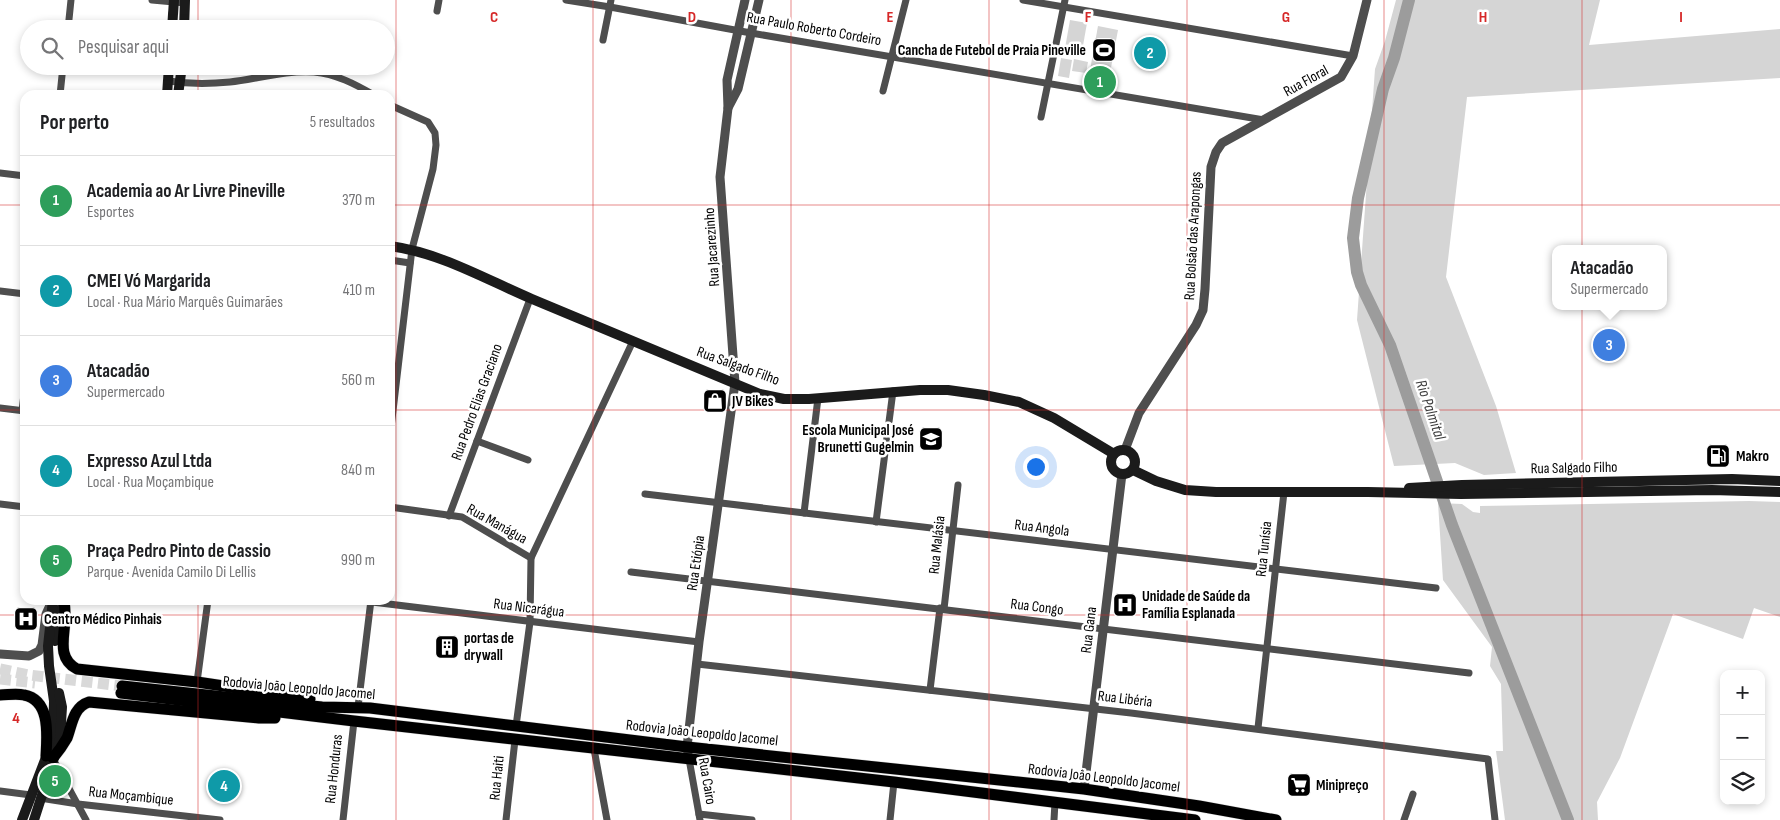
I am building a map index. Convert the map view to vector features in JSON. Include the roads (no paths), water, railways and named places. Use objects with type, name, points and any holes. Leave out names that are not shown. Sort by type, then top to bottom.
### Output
[{"type":"highway","points":[[61,605],[65,616],[62,649],[66,660],[73,667],[82,670],[197,682],[358,707]]},
{"type":"highway","name":"Rodovia João Leopoldo Jacomel","points":[[1195,820],[894,782],[354,722],[122,690],[322,707],[358,707],[686,747],[1084,789],[1199,806],[1276,820]]},
{"type":"highway","points":[[0,695],[26,695],[35,700],[41,708],[47,727],[49,758]]},
{"type":"highway","points":[[49,758],[66,739],[78,711],[89,702],[259,718],[314,717]]},
{"type":"highway","points":[[1055,802],[1069,800],[1077,796],[1084,789]]},
{"type":"main road","points":[[173,20],[174,1]]},
{"type":"main road","points":[[184,20],[185,2]]},
{"type":"main road","points":[[167,90],[168,75]]},
{"type":"main road","points":[[179,90],[181,75]]},
{"type":"main road","name":"Rua Salgado Filho","points":[[395,247],[430,254],[530,299],[760,394],[784,399],[893,391],[948,390],[984,395],[1019,402],[1054,418],[1114,454]]},
{"type":"main road","points":[[1125,450],[1132,453],[1136,464],[1128,474],[1122,474],[1116,472],[1112,467],[1111,461],[1114,454],[1125,450]]},
{"type":"main road","name":"Rua Salgado Filho","points":[[1133,470],[1156,481],[1185,490],[1284,492],[1712,490],[1780,492]]},
{"type":"main road","name":"Rua Salgado Filho","points":[[1462,490],[1739,479],[1780,481]]},
{"type":"main road","points":[[22,820],[36,796],[49,758],[53,739],[54,651],[60,615],[59,605]]},
{"type":"main road","points":[[34,820],[36,796]]},
{"type":"street","points":[[69,20],[71,0]]},
{"type":"street","points":[[152,0],[185,2]]},
{"type":"street","points":[[437,11],[439,0]]},
{"type":"street","name":"Rua Paulo Roberto Cordeiro","points":[[566,0],[610,3],[751,33],[1264,120]]},
{"type":"street","name":"Rua Jacarezinho","points":[[735,383],[720,177],[728,108],[727,80],[745,0]]},
{"type":"street","name":"Rua Jacarezinho","points":[[728,108],[738,89],[759,0]]},
{"type":"street","points":[[883,91],[906,0]]},
{"type":"street","points":[[1023,0],[1065,4],[1353,56]]},
{"type":"street","name":"Rua Floral","points":[[1264,120],[1341,77],[1353,56],[1367,0]]},
{"type":"street","points":[[603,40],[610,3]]},
{"type":"street","points":[[1041,117],[1065,4]]},
{"type":"street","points":[[61,90],[62,75]]},
{"type":"street","points":[[168,81],[180,83],[228,82],[273,75]]},
{"type":"street","points":[[327,75],[341,78],[364,90]]},
{"type":"street","points":[[395,107],[428,122],[435,133],[433,169],[412,249],[395,368]]},
{"type":"street","name":"Rua Bolsão das Arapongas","points":[[1125,450],[1139,413],[1203,310],[1211,167],[1216,152],[1222,143],[1264,120]]},
{"type":"street","points":[[0,173],[20,175]]},
{"type":"street","points":[[395,261],[410,263]]},
{"type":"street","points":[[0,291],[20,293]]},
{"type":"street","name":"Rua Pedro Elias Graciano","points":[[449,516],[530,299]]},
{"type":"street","points":[[516,726],[530,622],[531,558],[633,341]]},
{"type":"street","name":"Rua Etiópia","points":[[686,747],[735,383]]},
{"type":"street","points":[[876,522],[893,391]]},
{"type":"street","points":[[804,514],[818,398]]},
{"type":"street","points":[[0,408],[20,411]]},
{"type":"street","points":[[477,441],[528,460]]},
{"type":"street","name":"Rua Gana","points":[[1084,789],[1122,474]]},
{"type":"street","name":"Rua Malásia","points":[[930,690],[953,532],[958,484]]},
{"type":"street","name":"Rua Tunísia","points":[[1258,728],[1284,492]]},
{"type":"street","name":"Rua Angola","points":[[645,494],[1436,588]]},
{"type":"street","points":[[0,504],[20,506]]},
{"type":"street","name":"Rua Manágua","points":[[395,508],[462,517],[531,558]]},
{"type":"street","name":"Rua Congo","points":[[630,572],[1469,673]]},
{"type":"street","name":"Rua Nicarágua","points":[[395,604],[699,642]]},
{"type":"street","points":[[0,654],[29,656],[39,651],[42,645],[46,614],[54,605]]},
{"type":"street","points":[[197,682],[207,605]]},
{"type":"street","points":[[358,707],[371,605]]},
{"type":"street","name":"Rua Libéria","points":[[697,664],[1258,728],[1488,759],[1495,820]]},
{"type":"street","name":"Rua Honduras","points":[[342,820],[354,722]]},
{"type":"street","name":"Rua Haiti","points":[[506,820],[515,740]]},
{"type":"street","name":"Rua Cairo","points":[[686,747],[699,817]]},
{"type":"street","points":[[594,749],[607,820]]},
{"type":"street","points":[[49,758],[86,820]]},
{"type":"street","points":[[890,820],[894,782]]},
{"type":"street","name":"Rua Moçambique","points":[[0,791],[78,804],[185,818],[220,820]]},
{"type":"street","points":[[1404,820],[1413,794]]},
{"type":"street","points":[[1054,820],[1055,802]]},
{"type":"street","points":[[699,817],[752,820]]},
{"type":"waterway","name":"Rio Palmital","points":[[1409,0],[1394,58],[1383,89],[1358,198],[1353,238],[1357,272],[1361,285],[1390,345],[1452,525],[1568,820]]},
{"type":"tunnel","points":[[0,669],[29,675],[122,686]]},
{"type":"tunnel","points":[[0,679],[35,683]]},
{"type":"place","name":"Cancha de Futebol de Praia Pineville","points":[[1104,50]]},
{"type":"place","name":"CMEI Vó Margarida","points":[[1150,53]]},
{"type":"place","name":"Academia ao Ar Livre Pineville","points":[[1100,82]]},
{"type":"place","name":"Atacadão","points":[[1609,345]]},
{"type":"place","name":"JV Bikes","points":[[715,401]]},
{"type":"place","name":"Escola Municipal José Brunetti Gugelmin","points":[[931,439]]},
{"type":"place","name":"Makro","points":[[1718,456]]},
{"type":"place","name":"Unidade de Saúde da Família Esplanada","points":[[1125,605]]},
{"type":"place","name":"Centro Médico Pinhais","points":[[26,619]]},
{"type":"place","name":"portas de drywall","points":[[447,647]]},
{"type":"place","name":"Praça Pedro Pinto de Cassio","points":[[55,781]]},
{"type":"place","name":"Minipreço","points":[[1299,785]]},
{"type":"place","name":"Expresso Azul Ltda","points":[[224,786]]}]
